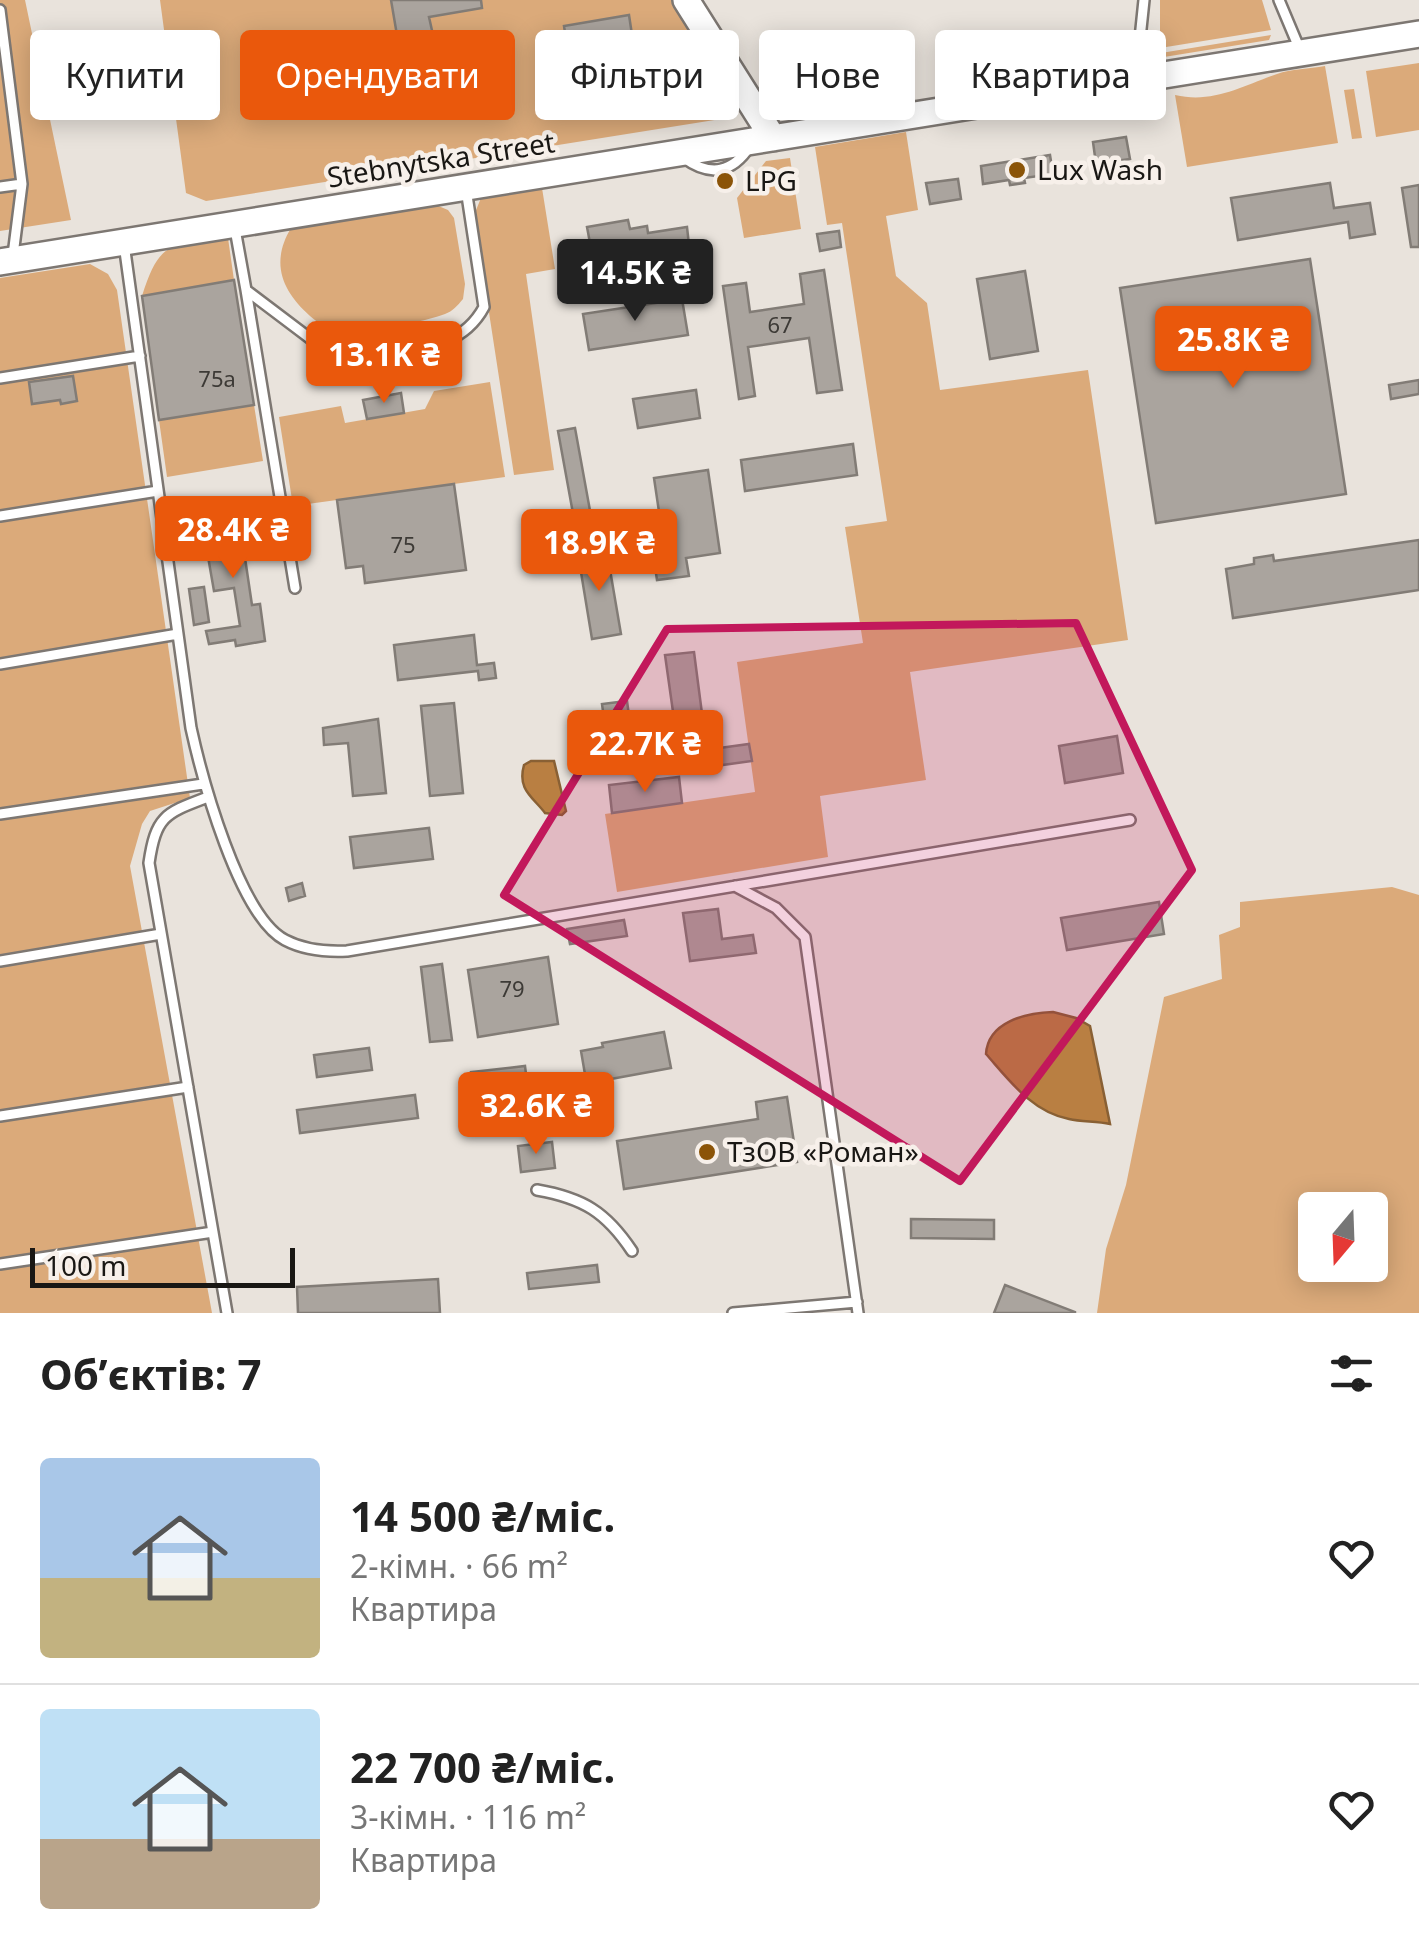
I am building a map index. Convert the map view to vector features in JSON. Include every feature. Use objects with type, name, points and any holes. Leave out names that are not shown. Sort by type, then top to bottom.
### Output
[{"type":"street","points":[[686,0],[764,133]]},
{"type":"street","name":"Stebnytska Street","points":[[1166,75],[1419,34]]},
{"type":"street","name":"Stebnytska Street","points":[[6,261],[679,152],[764,133],[935,109]]},
{"type":"lane","points":[[1141,30],[1144,0]]},
{"type":"lane","points":[[1279,0],[1302,53]]},
{"type":"lane","points":[[0,10],[22,184],[6,261]]},
{"type":"lane","points":[[0,186],[22,184]]},
{"type":"lane","points":[[246,290],[341,358],[365,359],[460,337],[484,308],[465,187]]},
{"type":"lane","points":[[234,224],[295,588]]},
{"type":"lane","points":[[124,241],[136,356],[191,728],[204,784],[236,868],[253,904],[284,940],[325,952],[1130,820]]},
{"type":"lane","points":[[0,378],[136,356]]},
{"type":"lane","points":[[0,516],[155,491]]},
{"type":"lane","points":[[0,664],[175,635]]},
{"type":"lane","points":[[0,814],[204,784]]},
{"type":"lane","points":[[208,796],[170,811],[152,842],[148,862],[228,1313]]},
{"type":"lane","points":[[732,1313],[858,1308],[805,937],[776,908],[735,886]]},
{"type":"lane","points":[[0,961],[161,934]]},
{"type":"lane","points":[[0,1116],[188,1088]]},
{"type":"lane","points":[[537,1190],[571,1196],[591,1207],[614,1226],[632,1251]]},
{"type":"lane","points":[[0,1264],[214,1232]]},
{"type":"highlighted area","points":[[1076,623],[1192,870],[960,1181],[504,895],[667,629]]},
{"type":"shaded area","points":[[0,0],[25,0],[31,30],[30,120],[50,120],[71,220],[0,231]]},
{"type":"shaded area","points":[[160,0],[674,0],[693,30],[535,30],[535,120],[714,120],[206,201],[186,193],[176,120],[220,120],[220,30],[164,30]]},
{"type":"shaded area","points":[[1160,0],[1262,0],[1271,30],[1166,47],[1166,30],[1160,30]]},
{"type":"shaded area","points":[[1271,35],[1269,40],[1166,57],[1166,52]]},
{"type":"shaded area","points":[[1419,63],[1419,130],[1376,137],[1366,71]]},
{"type":"shaded area","points":[[1325,66],[1338,143],[1187,167],[1175,95],[1215,95],[1282,72]]},
{"type":"shaded area","points":[[1354,89],[1362,138],[1352,139],[1344,90]]},
{"type":"shaded area","points":[[906,132],[918,210],[886,216],[896,276],[927,303],[940,390],[1088,370],[1128,640],[910,672],[926,780],[820,796],[828,857],[617,892],[605,814],[755,792],[737,662],[863,643],[845,527],[887,521],[842,223],[827,225],[815,147]]},
{"type":"shaded area","points":[[790,158],[801,229],[744,238],[737,198],[766,161]]},
{"type":"shaded area","points":[[542,188],[555,269],[526,274],[554,470],[514,475],[474,215],[481,198]]},
{"type":"shaded area","points":[[436,205],[454,218],[465,284],[463,299],[448,313],[395,326],[340,333],[310,316],[292,297],[280,265],[291,228]]},
{"type":"shaded area","points":[[228,238],[234,280],[142,296],[155,263],[171,248]]},
{"type":"shaded area","points":[[90,264],[108,274],[117,290],[190,798],[150,811],[142,824],[130,866],[212,1313],[0,1313],[0,278]]},
{"type":"shaded area","points":[[490,382],[505,477],[293,506],[279,417],[341,406],[345,423],[425,409],[434,391]]},
{"type":"shaded area","points":[[254,405],[263,461],[167,477],[159,420]]},
{"type":"shaded area","points":[[531,761],[554,761],[566,811],[562,815],[545,813],[527,792],[522,774],[524,765]]},
{"type":"shaded area","points":[[1392,887],[1419,895],[1419,1313],[1097,1313],[1106,1249],[1126,1185],[1164,997],[1222,979],[1219,935],[1240,927],[1240,902]]},
{"type":"shaded area","points":[[1053,1012],[1090,1026],[1110,1124],[1069,1119],[1044,1110],[1022,1094],[986,1054],[993,1034],[1010,1021]]},
{"type":"building","points":[[391,0],[481,0],[482,8],[429,17],[432,30],[396,30]]},
{"type":"building","points":[[629,15],[631,30],[565,30],[564,26]]},
{"type":"building","points":[[1126,137],[1130,159],[1096,164],[1093,142]]},
{"type":"building","name":"Lux Wash","points":[[1050,155],[1053,174],[1024,178],[1025,183],[1010,185],[1009,180],[983,184],[981,166]]},
{"type":"building","points":[[958,179],[961,199],[930,204],[926,183]]},
{"type":"building","points":[[1330,183],[1334,208],[1370,203],[1375,234],[1350,238],[1348,222],[1238,240],[1231,198]]},
{"type":"building","points":[[1419,185],[1419,247],[1411,247],[1402,188]]},
{"type":"building","points":[[628,220],[630,229],[647,226],[648,233],[687,227],[689,245],[593,259],[587,227]]},
{"type":"building","points":[[839,231],[841,247],[820,251],[817,234]]},
{"type":"building","points":[[1310,259],[1346,494],[1156,523],[1120,288]]},
{"type":"building","points":[[824,270],[842,390],[817,393],[809,338],[748,347],[755,396],[739,399],[723,286],[746,283],[750,312],[804,304],[800,274]]},
{"type":"building","points":[[1025,271],[1038,351],[990,359],[977,279]]},
{"type":"building","points":[[234,280],[254,405],[159,420],[142,296]]},
{"type":"building","points":[[682,299],[688,335],[589,350],[583,314]]},
{"type":"building","points":[[73,376],[77,401],[32,404],[29,382]]},
{"type":"building","points":[[1419,380],[1419,394],[1391,399],[1389,385]]},
{"type":"building","points":[[696,390],[700,418],[638,428],[633,399]]},
{"type":"building","points":[[401,393],[404,413],[367,419],[363,400]]},
{"type":"building","points":[[575,428],[591,516],[574,519],[558,431]]},
{"type":"building","points":[[853,444],[857,475],[745,491],[741,460]]},
{"type":"building","points":[[708,470],[720,553],[686,558],[689,576],[657,580],[650,534],[662,532],[654,478]]},
{"type":"building","points":[[454,484],[466,570],[365,583],[363,566],[346,568],[337,500]]},
{"type":"building","points":[[238,511],[252,605],[260,604],[265,641],[236,646],[235,640],[209,644],[206,631],[240,626],[234,588],[214,591],[206,545],[216,544],[211,515]]},
{"type":"building","points":[[1419,540],[1419,590],[1233,618],[1226,569],[1254,564],[1254,558],[1273,555],[1274,561]]},
{"type":"building","points":[[592,545],[595,560],[608,558],[621,634],[592,639],[577,548]]},
{"type":"building","points":[[204,587],[209,622],[194,625],[189,589]]},
{"type":"building","points":[[474,635],[477,665],[494,663],[496,678],[479,680],[478,671],[398,680],[394,645]]},
{"type":"building","points":[[694,652],[704,729],[676,733],[665,655]]},
{"type":"building","points":[[627,701],[630,723],[605,726],[602,704]]},
{"type":"building","points":[[454,703],[463,793],[430,796],[421,706]]},
{"type":"building","points":[[378,719],[386,793],[353,796],[348,743],[324,745],[323,728]]},
{"type":"building","points":[[1117,736],[1123,773],[1065,783],[1059,746]]},
{"type":"building","points":[[749,744],[752,761],[715,766],[712,749]]},
{"type":"building","points":[[679,777],[682,803],[612,813],[609,785]]},
{"type":"building","points":[[429,828],[433,859],[354,868],[350,837]]},
{"type":"building","points":[[302,883],[305,896],[289,901],[286,888]]},
{"type":"building","points":[[1159,902],[1164,934],[1067,950],[1061,918]]},
{"type":"building","points":[[718,909],[722,939],[753,935],[756,953],[690,961],[683,913]]},
{"type":"building","points":[[624,920],[627,936],[570,944],[567,929]]},
{"type":"building","points":[[548,957],[558,1024],[478,1037],[468,970]]},
{"type":"building","points":[[442,964],[452,1040],[430,1042],[421,967]]},
{"type":"building","points":[[664,1032],[671,1068],[587,1086],[581,1051],[603,1047],[602,1043]]},
{"type":"building","points":[[369,1048],[372,1070],[317,1077],[314,1055]]},
{"type":"building","points":[[525,1066],[528,1090],[474,1096],[471,1072]]},
{"type":"building","points":[[415,1095],[418,1118],[300,1133],[297,1110]]},
{"type":"building","name":"ТзОВ «Роман»","points":[[787,1097],[797,1162],[624,1189],[617,1141],[758,1119],[756,1102]]},
{"type":"building","points":[[552,1142],[555,1168],[521,1172],[518,1146]]},
{"type":"building","points":[[911,1219],[994,1220],[994,1239],[911,1238]]},
{"type":"building","points":[[597,1265],[599,1282],[529,1289],[527,1273]]},
{"type":"building","points":[[438,1279],[440,1313],[298,1313],[297,1287]]},
{"type":"building","points":[[1005,1285],[1075,1312],[1075,1313],[994,1313]]},
{"type":"place","name":"Lux Wash","points":[[1017,170]]},
{"type":"place","name":"LPG","points":[[725,181]]},
{"type":"place","name":"ТзОВ «Роман»","points":[[707,1152]]}]
